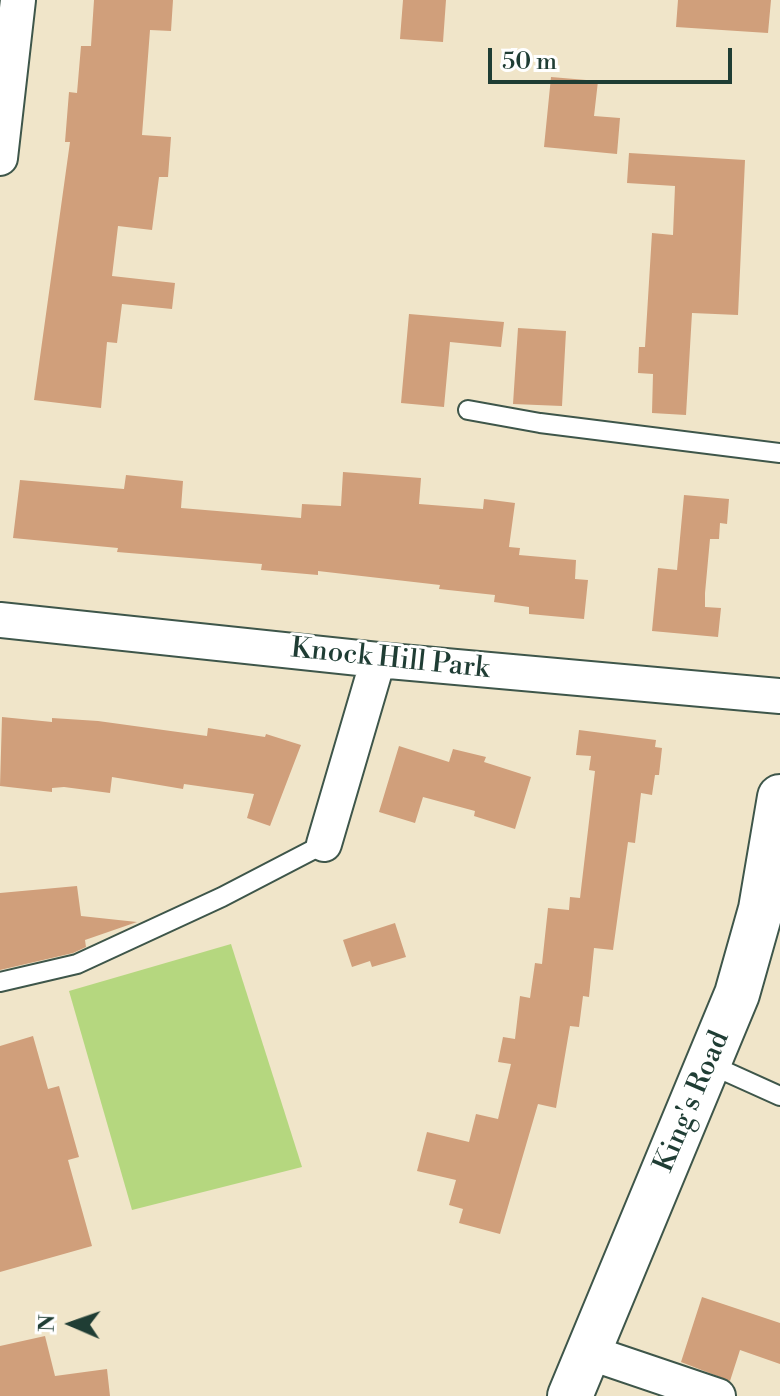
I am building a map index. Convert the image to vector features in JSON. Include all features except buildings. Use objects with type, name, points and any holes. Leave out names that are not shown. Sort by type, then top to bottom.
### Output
[{"type":"street","points":[[0,158],[18,0]]},
{"type":"street","name":"Knock Hill Park","points":[[0,620],[378,660],[780,696]]},
{"type":"street","points":[[324,844],[378,660]]},
{"type":"street","name":"King's Road","points":[[570,1396],[737,994],[761,909],[780,797]]},
{"type":"street","points":[[588,1352],[718,1396]]},
{"type":"lane","points":[[468,410],[540,423],[780,453]]},
{"type":"lane","points":[[0,982],[77,964],[222,897],[324,844]]},
{"type":"lane","points":[[709,1064],[780,1096]]},
{"type":"green space","points":[[231,944],[302,1167],[132,1210],[69,991]]}]
